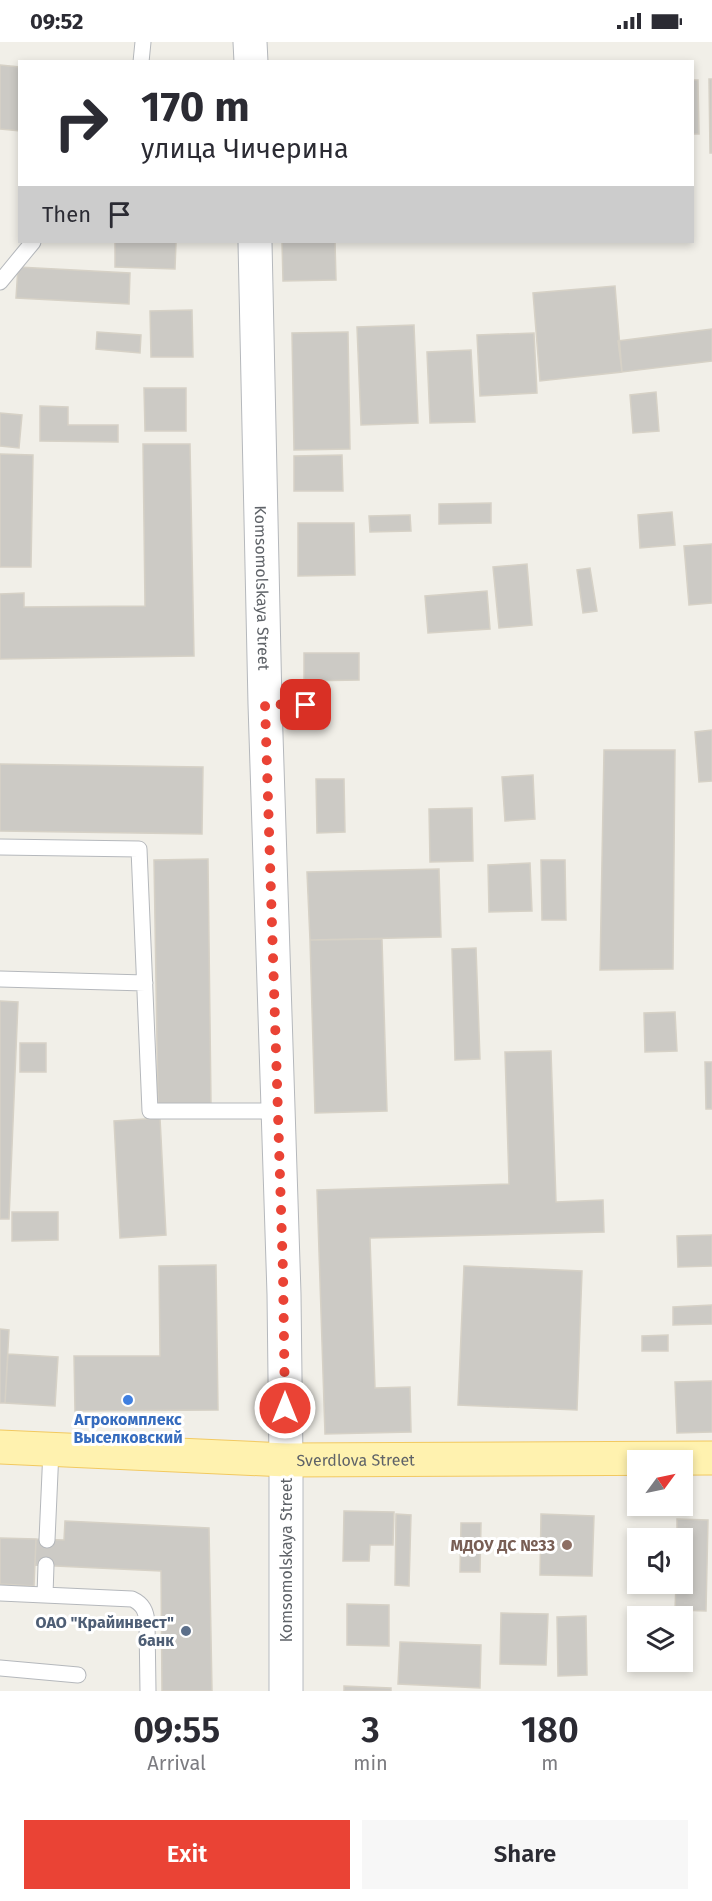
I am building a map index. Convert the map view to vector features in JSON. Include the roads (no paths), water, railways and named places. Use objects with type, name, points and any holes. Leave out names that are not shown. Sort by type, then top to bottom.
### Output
[{"type":"main road","name":"Sverdlova Street","points":[[0,1447],[286,1460],[712,1458]]},
{"type":"street","points":[[250,42],[251,60]]},
{"type":"street","name":"Komsomolskaya Street","points":[[255,243],[265,704],[284,1294],[286,1691]]},
{"type":"street","points":[[265,704],[306,705]]},
{"type":"lane","points":[[141,60],[143,42]]},
{"type":"lane","points":[[0,282],[32,243]]},
{"type":"lane","points":[[0,847],[139,849],[150,1111],[278,1111]]},
{"type":"lane","points":[[0,979],[144,983]]},
{"type":"lane","points":[[47,1540],[51,1450]]},
{"type":"lane","points":[[45,1595],[46,1565]]},
{"type":"lane","points":[[0,1593],[132,1599],[141,1604],[147,1615],[148,1691]]},
{"type":"lane","points":[[0,1668],[78,1675]]},
{"type":"place","name":"Агрокомплекс Выселковский","points":[[128,1400]]},
{"type":"place","name":"МДОУ ДС №33","points":[[567,1545]]},
{"type":"place","name":"ОАО \"Крайинвест\" банк","points":[[186,1631]]}]
